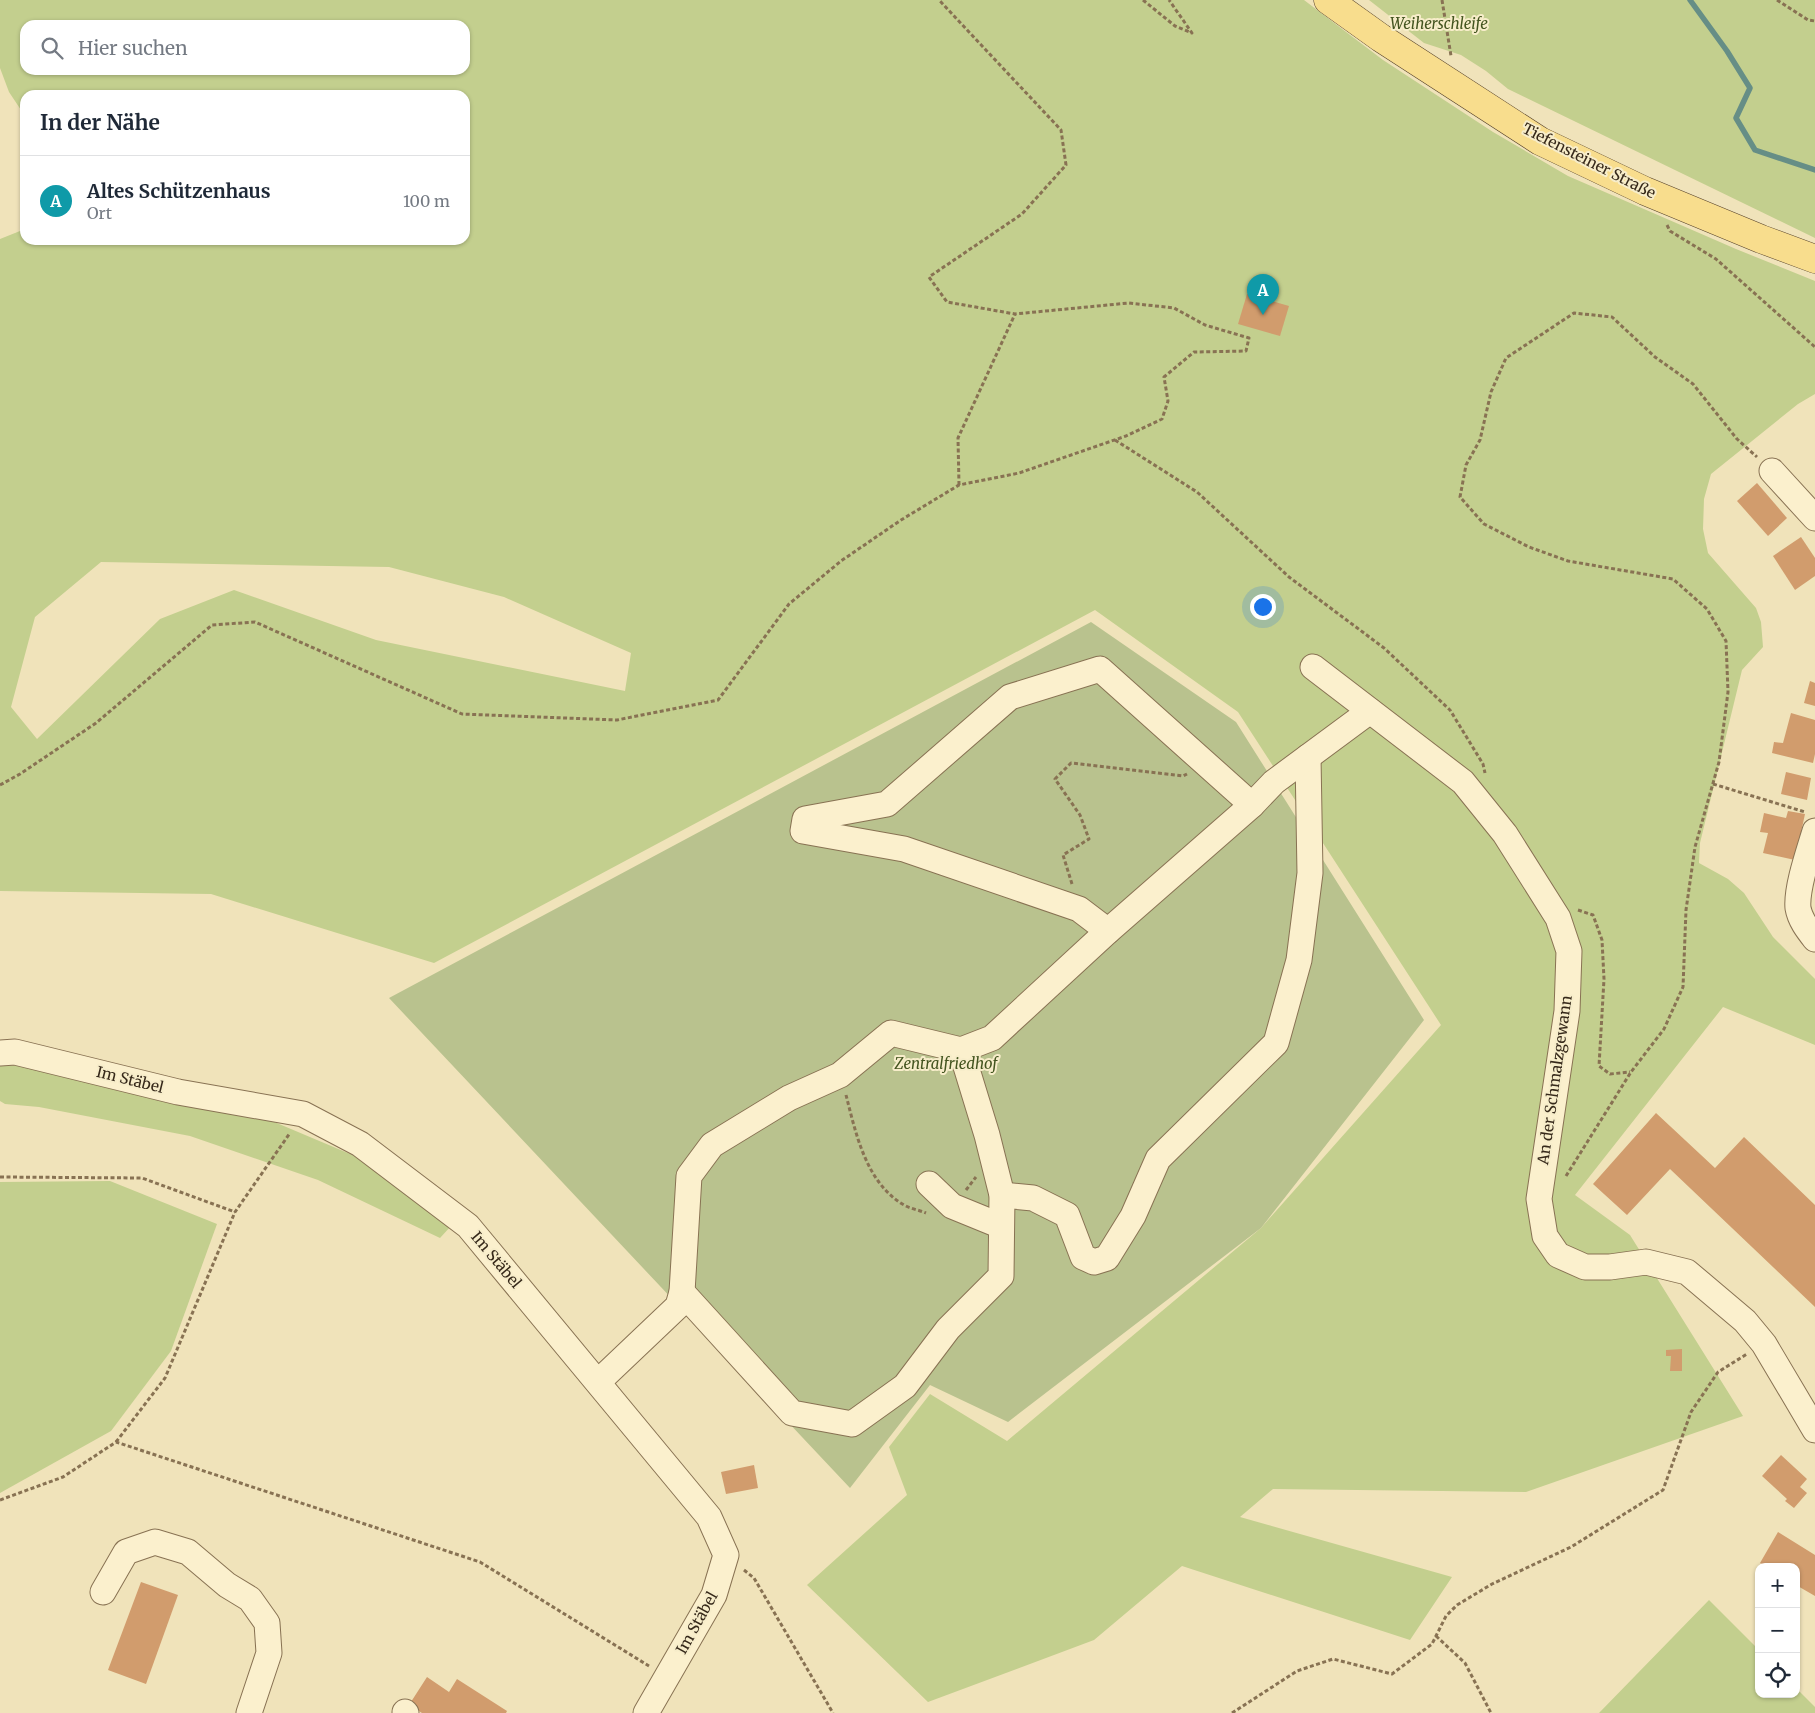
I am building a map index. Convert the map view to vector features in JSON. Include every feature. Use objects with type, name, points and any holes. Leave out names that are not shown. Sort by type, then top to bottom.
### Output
[{"type":"main road","name":"Tiefensteiner Straße","points":[[1328,0],[1540,140],[1645,191],[1760,239],[1815,259]]},
{"type":"street","points":[[1772,471],[1815,518]]},
{"type":"street","name":"An der Schmalzgewann","points":[[1313,667],[1463,782],[1505,834],[1558,918],[1569,951],[1567,1003],[1539,1199],[1545,1236],[1558,1255],[1585,1267],[1610,1267],[1646,1262],[1687,1272],[1745,1321],[1764,1344],[1815,1430]]},
{"type":"street","points":[[1108,931],[1079,909],[904,849],[803,831],[805,819],[888,804],[1010,697],[1100,669],[1252,805]]},
{"type":"street","points":[[598,1382],[678,1306],[682,1292],[689,1176],[712,1145],[789,1098],[840,1075],[891,1033],[961,1050],[992,1038],[1108,931],[1252,805],[1274,782],[1370,711]]},
{"type":"street","points":[[1002,1195],[1033,1198],[1067,1215],[1083,1257],[1094,1262],[1107,1258],[1133,1216],[1158,1159],[1276,1043],[1299,960],[1310,873],[1308,757]]},
{"type":"street","points":[[1810,822],[1798,908],[1804,926],[1815,940]]},
{"type":"street","points":[[682,1292],[792,1413],[852,1424],[906,1386],[948,1329],[1000,1276],[1002,1195],[961,1050]]},
{"type":"street","name":"Im Stäbel","points":[[0,1053],[15,1052],[178,1092],[303,1114],[360,1144],[468,1226],[709,1517],[726,1555],[714,1595],[646,1713]]},
{"type":"street","points":[[929,1184],[952,1206],[1001,1226]]},
{"type":"street","points":[[103,1592],[126,1552],[155,1542],[188,1552],[227,1585],[250,1599],[268,1622],[269,1654],[249,1713]]},
{"type":"path","points":[[0,785],[20,774],[96,723],[212,625],[255,622],[462,714],[617,720],[718,700],[789,604],[841,560],[901,520],[959,485],[1018,473],[1114,440],[1162,419],[1168,401],[1164,377],[1194,352],[1246,352],[1250,338],[1204,325],[1174,308],[1129,303],[1015,314],[946,302],[929,277],[1022,214],[1066,165],[1061,130],[940,0]]},
{"type":"path","points":[[1143,0],[1175,26],[1192,33],[1169,0]]},
{"type":"path","points":[[1442,0],[1456,86]]},
{"type":"path","points":[[1778,0],[1808,20],[1815,22]]},
{"type":"path","points":[[1665,223],[1670,231],[1716,259],[1815,347]]},
{"type":"path","points":[[1563,1183],[1566,1173],[1603,1119],[1631,1072],[1664,1029],[1683,988],[1686,910],[1695,846],[1719,762],[1728,692],[1726,641],[1707,609],[1674,580],[1568,562],[1529,547],[1484,524],[1460,498],[1466,465],[1480,440],[1491,392],[1506,358],[1574,313],[1612,317],[1656,356],[1693,384],[1737,439],[1772,471]]},
{"type":"path","points":[[959,485],[958,438],[1015,314]]},
{"type":"path","points":[[1114,440],[1197,492],[1289,577],[1384,648],[1450,710],[1483,764],[1487,783]]},
{"type":"path","points":[[1079,909],[1063,855],[1089,839],[1080,815],[1055,779],[1071,763],[1183,776],[1209,766]]},
{"type":"path","points":[[1713,784],[1810,822]]},
{"type":"path","points":[[1558,918],[1569,907],[1593,915],[1602,940],[1604,979],[1600,1066],[1610,1074],[1631,1072]]},
{"type":"path","points":[[840,1075],[860,1149],[887,1191],[905,1205],[936,1216],[947,1211],[993,1158]]},
{"type":"path","points":[[0,1500],[63,1476],[116,1442],[165,1378],[235,1212],[303,1114]]},
{"type":"path","points":[[0,1177],[142,1178],[235,1212]]},
{"type":"path","points":[[1232,1713],[1297,1671],[1333,1659],[1392,1674],[1432,1644],[1446,1616],[1457,1605],[1492,1584],[1572,1547],[1663,1490],[1691,1412],[1718,1372],[1764,1344]]},
{"type":"path","points":[[116,1442],[480,1562],[666,1677]]},
{"type":"path","points":[[726,1555],[754,1578],[833,1713]]},
{"type":"path","points":[[1436,1636],[1464,1663],[1491,1713]]},
{"type":"green space","points":[[0,0],[1304,0],[1383,60],[1493,132],[1568,176],[1815,281],[1815,394],[1798,404],[1711,474],[1704,499],[1703,529],[1708,553],[1756,608],[1761,622],[1763,647],[1742,670],[1700,843],[1699,863],[1728,879],[1744,893],[1773,937],[1815,979],[1815,1045],[1723,1007],[1575,1195],[1630,1235],[1743,1416],[1526,1492],[1273,1489],[1240,1517],[1452,1577],[1410,1640],[1182,1566],[1094,1640],[928,1702],[807,1585],[907,1495],[889,1447],[930,1394],[1007,1441],[1261,1228],[1441,1025],[1238,712],[1095,610],[434,963],[211,894],[0,891],[0,239],[20,231],[20,245],[470,245],[470,90],[20,90],[20,108],[9,92],[0,68]],"holes":[[[101,562],[389,567],[504,597],[631,653],[625,691],[376,640],[234,590],[160,619],[37,739],[11,707],[35,617]]]},
{"type":"green space","name":"Weiherschleife","points":[[1369,0],[1815,0],[1815,238],[1508,89],[1486,71],[1461,55],[1424,43]]},
{"type":"green space","name":"Zentralfriedhof","points":[[1091,622],[1236,722],[1424,1020],[1261,1228],[1008,1422],[930,1385],[850,1488],[389,998]]},
{"type":"green space","points":[[42,1064],[272,1121],[362,1159],[451,1226],[440,1238],[318,1180],[190,1136],[39,1107],[5,1104],[0,1101],[0,1066]]},
{"type":"green space","points":[[110,1181],[217,1224],[171,1351],[111,1431],[0,1493],[0,1182]]},
{"type":"green space","points":[[1709,1600],[1755,1646],[1755,1698],[1800,1698],[1800,1692],[1815,1707],[1815,1713],[1599,1713]]},
{"type":"building","points":[[1247,294],[1289,306],[1280,336],[1238,324]]},
{"type":"building","points":[[1757,483],[1787,518],[1768,536],[1737,501]]},
{"type":"building","points":[[1801,537],[1815,558],[1815,576],[1795,590],[1773,556]]},
{"type":"building","points":[[1810,681],[1815,683],[1815,706],[1804,703]]},
{"type":"building","points":[[1791,713],[1815,720],[1815,754],[1813,763],[1772,753],[1774,742],[1783,743]]},
{"type":"building","points":[[1786,772],[1811,778],[1807,800],[1781,794]]},
{"type":"building","points":[[1788,811],[1805,814],[1795,860],[1763,853],[1768,833],[1760,832],[1764,813],[1786,818]]},
{"type":"building","points":[[1656,1113],[1715,1168],[1744,1137],[1815,1205],[1815,1307],[1670,1169],[1627,1215],[1593,1184]]},
{"type":"building","points":[[1682,1349],[1682,1371],[1670,1371],[1671,1356],[1666,1356],[1666,1350]]},
{"type":"building","points":[[1781,1455],[1807,1479],[1800,1487],[1807,1493],[1794,1508],[1762,1476]]},
{"type":"building","points":[[754,1465],[758,1488],[726,1494],[721,1472]]},
{"type":"building","points":[[1778,1532],[1815,1555],[1815,1596],[1800,1587],[1800,1563],[1760,1563]]},
{"type":"building","points":[[141,1582],[178,1595],[146,1684],[108,1670]]},
{"type":"building","points":[[427,1677],[449,1692],[457,1679],[507,1711],[506,1713],[422,1713],[409,1705]]},
{"type":"waterway","points":[[1690,0],[1727,51],[1750,88],[1736,118],[1755,150],[1815,170]]},
{"type":"place","name":"Altes Schützenhaus","points":[[1263,315]]}]
